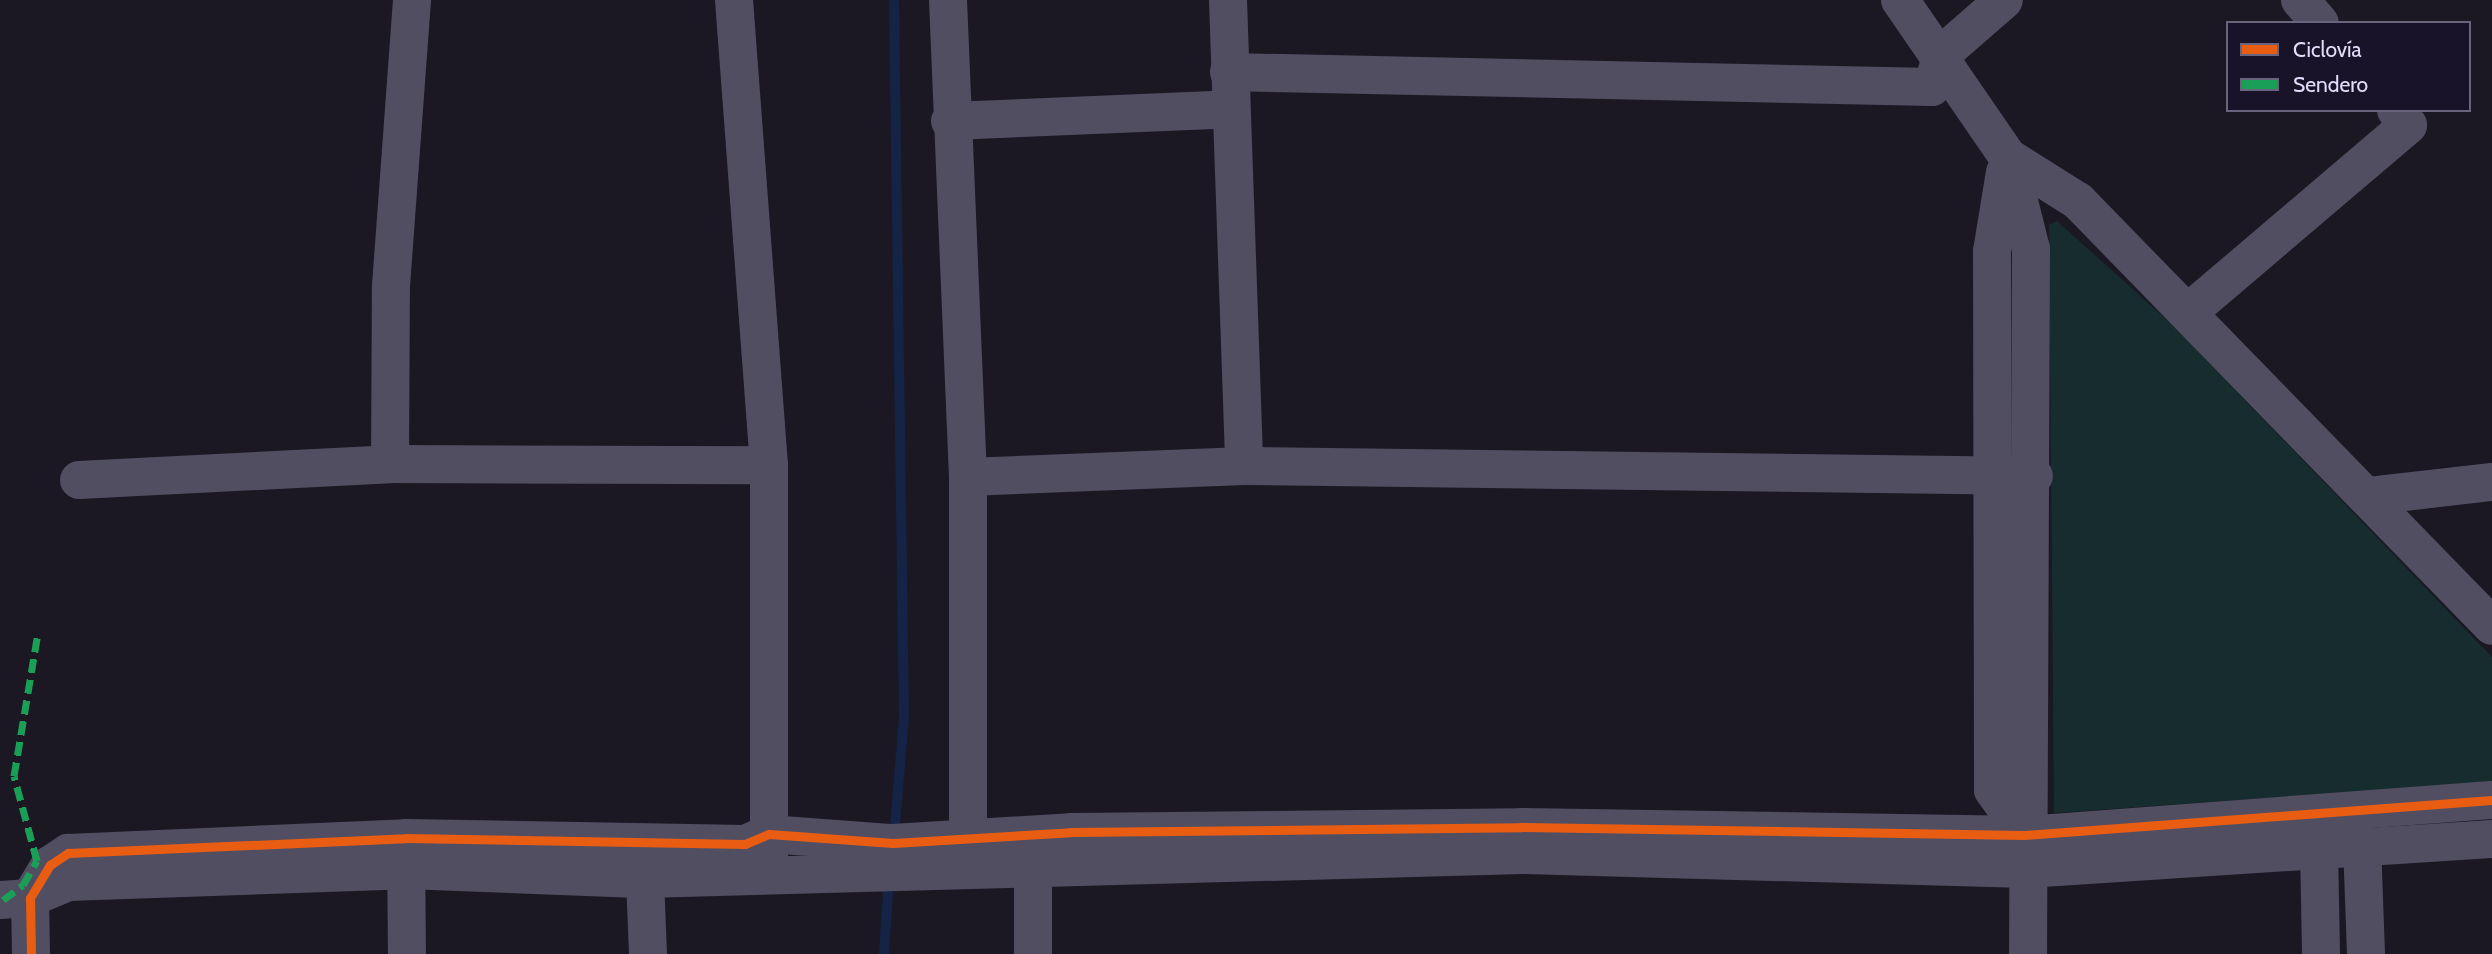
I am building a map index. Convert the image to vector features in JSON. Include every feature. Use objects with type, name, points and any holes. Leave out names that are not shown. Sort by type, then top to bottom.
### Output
[{"type":"street","points":[[390,464],[391,286],[412,0]]},
{"type":"street","points":[[734,0],[769,464],[768,874]]},
{"type":"street","points":[[948,0],[950,121],[968,477],[968,838]]},
{"type":"street","points":[[1228,0],[1244,466]]},
{"type":"street","points":[[1900,0],[1942,54],[2008,157],[2031,249],[2034,476],[2033,790],[2026,852],[2028,954]]},
{"type":"street","points":[[950,121],[1230,91],[1932,87],[1942,54],[2004,0]]},
{"type":"street","points":[[2300,0],[2318,21]]},
{"type":"street","points":[[2191,310],[2408,125],[2398,112]]},
{"type":"street","points":[[2008,157],[2078,201],[2191,310],[2492,626]]},
{"type":"street","points":[[2008,157],[1992,251],[1993,790],[2026,852]]},
{"type":"street","points":[[79,480],[390,464],[769,464]]},
{"type":"street","points":[[968,477],[1244,466],[2034,476]]},
{"type":"street","points":[[2369,496],[2492,482]]},
{"type":"street","points":[[30,954],[15,899],[68,882],[406,854],[745,844],[769,834],[893,843],[968,838],[1521,827],[2026,852],[2492,800]]},
{"type":"street","points":[[406,854],[645,879],[1032,865],[1523,855],[2319,848],[2492,839]]},
{"type":"street","points":[[2362,844],[2366,954]]},
{"type":"street","points":[[2319,848],[2321,954]]},
{"type":"street","points":[[406,854],[407,954]]},
{"type":"street","points":[[1032,865],[1033,954]]},
{"type":"street","points":[[645,879],[648,954]]},
{"type":"green space","points":[[2057,221],[2175,327],[2492,657],[2492,782],[2054,813],[2049,225]]},
{"type":"waterway","points":[[894,0],[904,719],[894,837]]},
{"type":"waterway","points":[[884,954],[889,877]]},
{"type":"marked path","points":[[3,900],[23,885],[37,861],[14,776],[38,633]]},
{"type":"cycle path","points":[[31,954],[30,898],[50,865],[68,853],[406,838],[745,844],[769,834],[893,843],[1071,832],[1521,827],[2025,835],[2492,800]]}]
